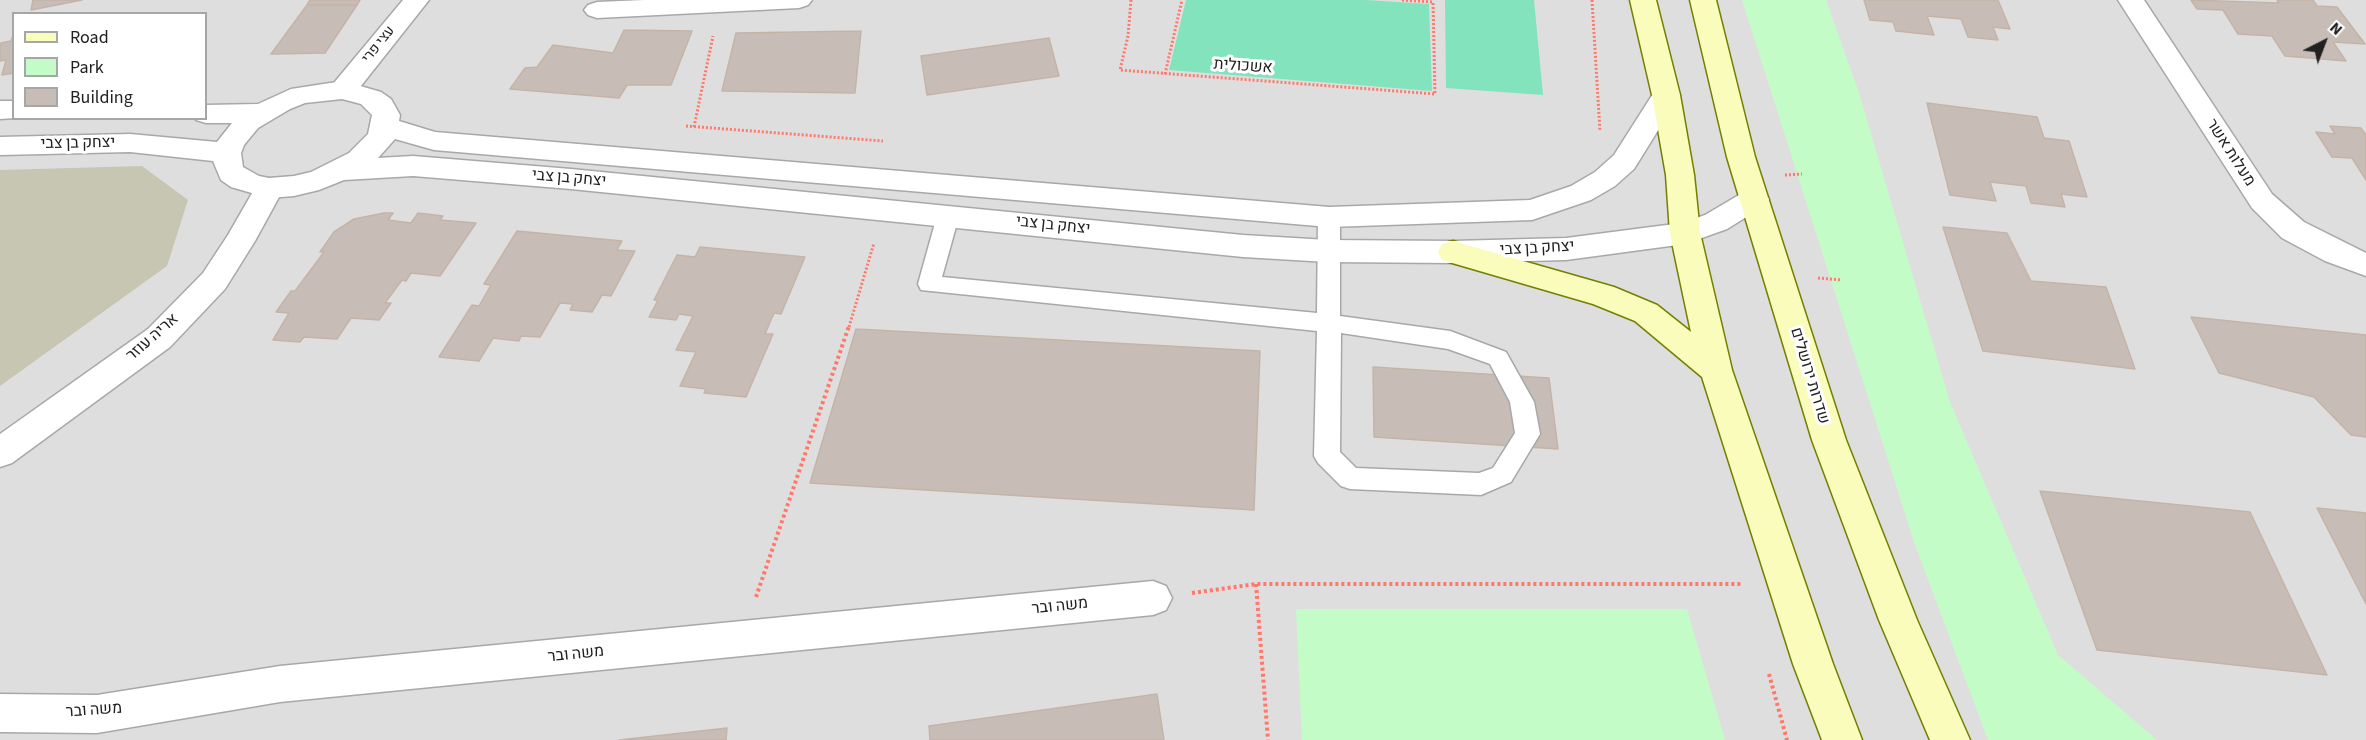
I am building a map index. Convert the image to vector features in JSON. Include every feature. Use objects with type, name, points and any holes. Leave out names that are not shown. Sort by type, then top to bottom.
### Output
[{"type":"main road","points":[[1643,0],[1666,95],[1680,175],[1685,233],[1716,370],[1813,663],[1842,740]]},
{"type":"main road","name":"שדרות ירושלים","points":[[1703,0],[1741,157],[1829,440],[1898,620],[1950,740]]},
{"type":"main road","points":[[1453,252],[1603,295],[1646,313],[1716,370]]},
{"type":"main road","points":[[1813,663],[1827,740]]},
{"type":"street","name":"עצי פרי","points":[[343,90],[416,0]]},
{"type":"street","points":[[597,10],[799,0]]},
{"type":"street","name":"מעלות אשר","points":[[2132,0],[2262,201],[2293,230],[2336,253],[2366,265]]},
{"type":"street","points":[[343,90],[371,98],[381,105],[386,115],[385,126],[372,149],[344,170],[319,180],[294,186],[268,188],[240,180],[231,173],[227,164],[227,153],[238,132],[261,113],[301,95],[343,90]]},
{"type":"street","name":"יצחק בן צבי","points":[[385,126],[434,141],[1329,217],[1532,210],[1581,193],[1605,179],[1624,162],[1666,95]]},
{"type":"street","points":[[207,114],[261,113]]},
{"type":"street","name":"יצחק בן צבי","points":[[0,146],[130,143],[227,153]]},
{"type":"street","name":"יצחק בן צבי","points":[[344,170],[413,166],[571,179],[1243,246],[1328,251],[1453,252],[1566,249],[1685,233],[1716,222],[1754,199]]},
{"type":"street","name":"אריה עוזר","points":[[0,453],[159,338],[214,281],[240,241],[268,188]]},
{"type":"street","name":"משה ובר","points":[[0,713],[97,714],[279,684],[1153,598]]},
{"type":"lane","points":[[948,216],[929,284],[1329,323],[1450,340],[1498,358],[1522,402],[1528,434],[1502,475],[1481,484],[1350,478],[1327,456],[1329,323],[1329,217]]},
{"type":"path","name":"אשכולית","points":[[1131,0],[1128,36],[1120,70],[1435,94]]},
{"type":"path","points":[[1165,74],[1182,0]]},
{"type":"path","points":[[1400,0],[1433,2],[1435,94]]},
{"type":"path","points":[[1592,0],[1601,141]]},
{"type":"path","points":[[694,127],[707,63]]},
{"type":"path","points":[[742,639],[855,312],[884,211]]},
{"type":"path","points":[[1153,598],[1256,584],[1743,584]]},
{"type":"path","points":[[1256,584],[1268,740]]},
{"type":"shaded area","points":[[0,0],[2366,0],[2366,740],[0,740]]},
{"type":"shaded area","points":[[142,166],[188,200],[167,266],[0,386],[0,170]]},
{"type":"green space","points":[[1186,0],[1366,0],[1429,4],[1432,91],[1169,70]]},
{"type":"green space","points":[[1445,0],[1534,0],[1543,95],[1446,88]]},
{"type":"green space","points":[[1742,0],[1826,0],[1859,93],[1950,402],[2058,655],[2157,740],[1988,740],[1914,542]]},
{"type":"green space","points":[[1296,609],[1687,609],[1725,740],[1302,740]]},
{"type":"building","points":[[33,0],[82,0],[31,10]]},
{"type":"building","points":[[310,0],[360,0],[357,5],[307,5]]},
{"type":"building","points":[[1864,0],[1998,0],[2010,29],[1993,27],[1998,40],[1968,37],[1961,19],[1927,16],[1934,35],[1896,31],[1893,22],[1870,20]]},
{"type":"building","points":[[2191,0],[2279,3],[2277,0],[2313,0],[2317,6],[2337,7],[2365,44],[2333,42],[2346,61],[2285,56],[2272,36],[2238,34],[2223,10],[2197,9]]},
{"type":"building","points":[[307,5],[357,5],[325,53],[271,54]]},
{"type":"building","points":[[624,30],[692,31],[671,85],[627,85],[619,98],[510,89],[525,68],[537,67],[553,45],[613,53]]},
{"type":"building","points":[[861,31],[855,93],[722,91],[736,33]]},
{"type":"building","points":[[12,38],[12,73],[2,75],[6,60],[0,61],[1,43],[11,41]]},
{"type":"building","points":[[1049,38],[1059,76],[927,95],[921,56]]},
{"type":"building","points":[[1927,103],[2037,117],[2044,138],[2069,141],[2087,197],[2061,194],[2065,207],[2031,203],[2026,186],[1990,182],[1996,201],[1950,195]]},
{"type":"building","points":[[2330,126],[2361,128],[2366,135],[2366,180],[2352,158],[2332,157],[2316,132],[2335,134]]},
{"type":"building","points":[[393,213],[388,220],[411,223],[418,213],[443,216],[440,220],[476,223],[440,276],[411,273],[406,281],[402,280],[385,303],[391,303],[379,320],[351,318],[337,339],[304,337],[300,342],[273,340],[289,313],[276,312],[324,252],[320,252],[334,232],[354,219]]},
{"type":"building","points":[[1943,227],[2007,233],[2031,281],[2106,287],[2135,369],[1983,351]]},
{"type":"building","points":[[517,231],[622,241],[617,250],[635,251],[611,296],[602,295],[592,312],[570,310],[573,304],[560,303],[540,337],[521,336],[519,341],[493,338],[479,361],[439,357],[472,305],[479,306],[491,285],[484,284]]},
{"type":"building","points":[[700,247],[805,257],[781,314],[774,313],[765,334],[773,334],[746,397],[704,393],[706,389],[680,386],[696,352],[676,350],[693,316],[679,314],[676,320],[649,317],[658,300],[654,300],[677,255],[695,257]]},
{"type":"building","points":[[2191,317],[2366,335],[2366,437],[2351,435],[2314,397],[2219,373]]},
{"type":"building","points":[[856,329],[1260,351],[1254,510],[810,483]]},
{"type":"building","points":[[1373,367],[1549,378],[1558,449],[1374,437]]},
{"type":"building","points":[[2040,491],[2250,512],[2327,675],[2097,650]]},
{"type":"building","points":[[2317,508],[2366,513],[2366,604]]},
{"type":"building","points":[[1157,694],[1164,740],[930,740],[929,726]]},
{"type":"building","points":[[727,728],[726,740],[619,740]]}]
